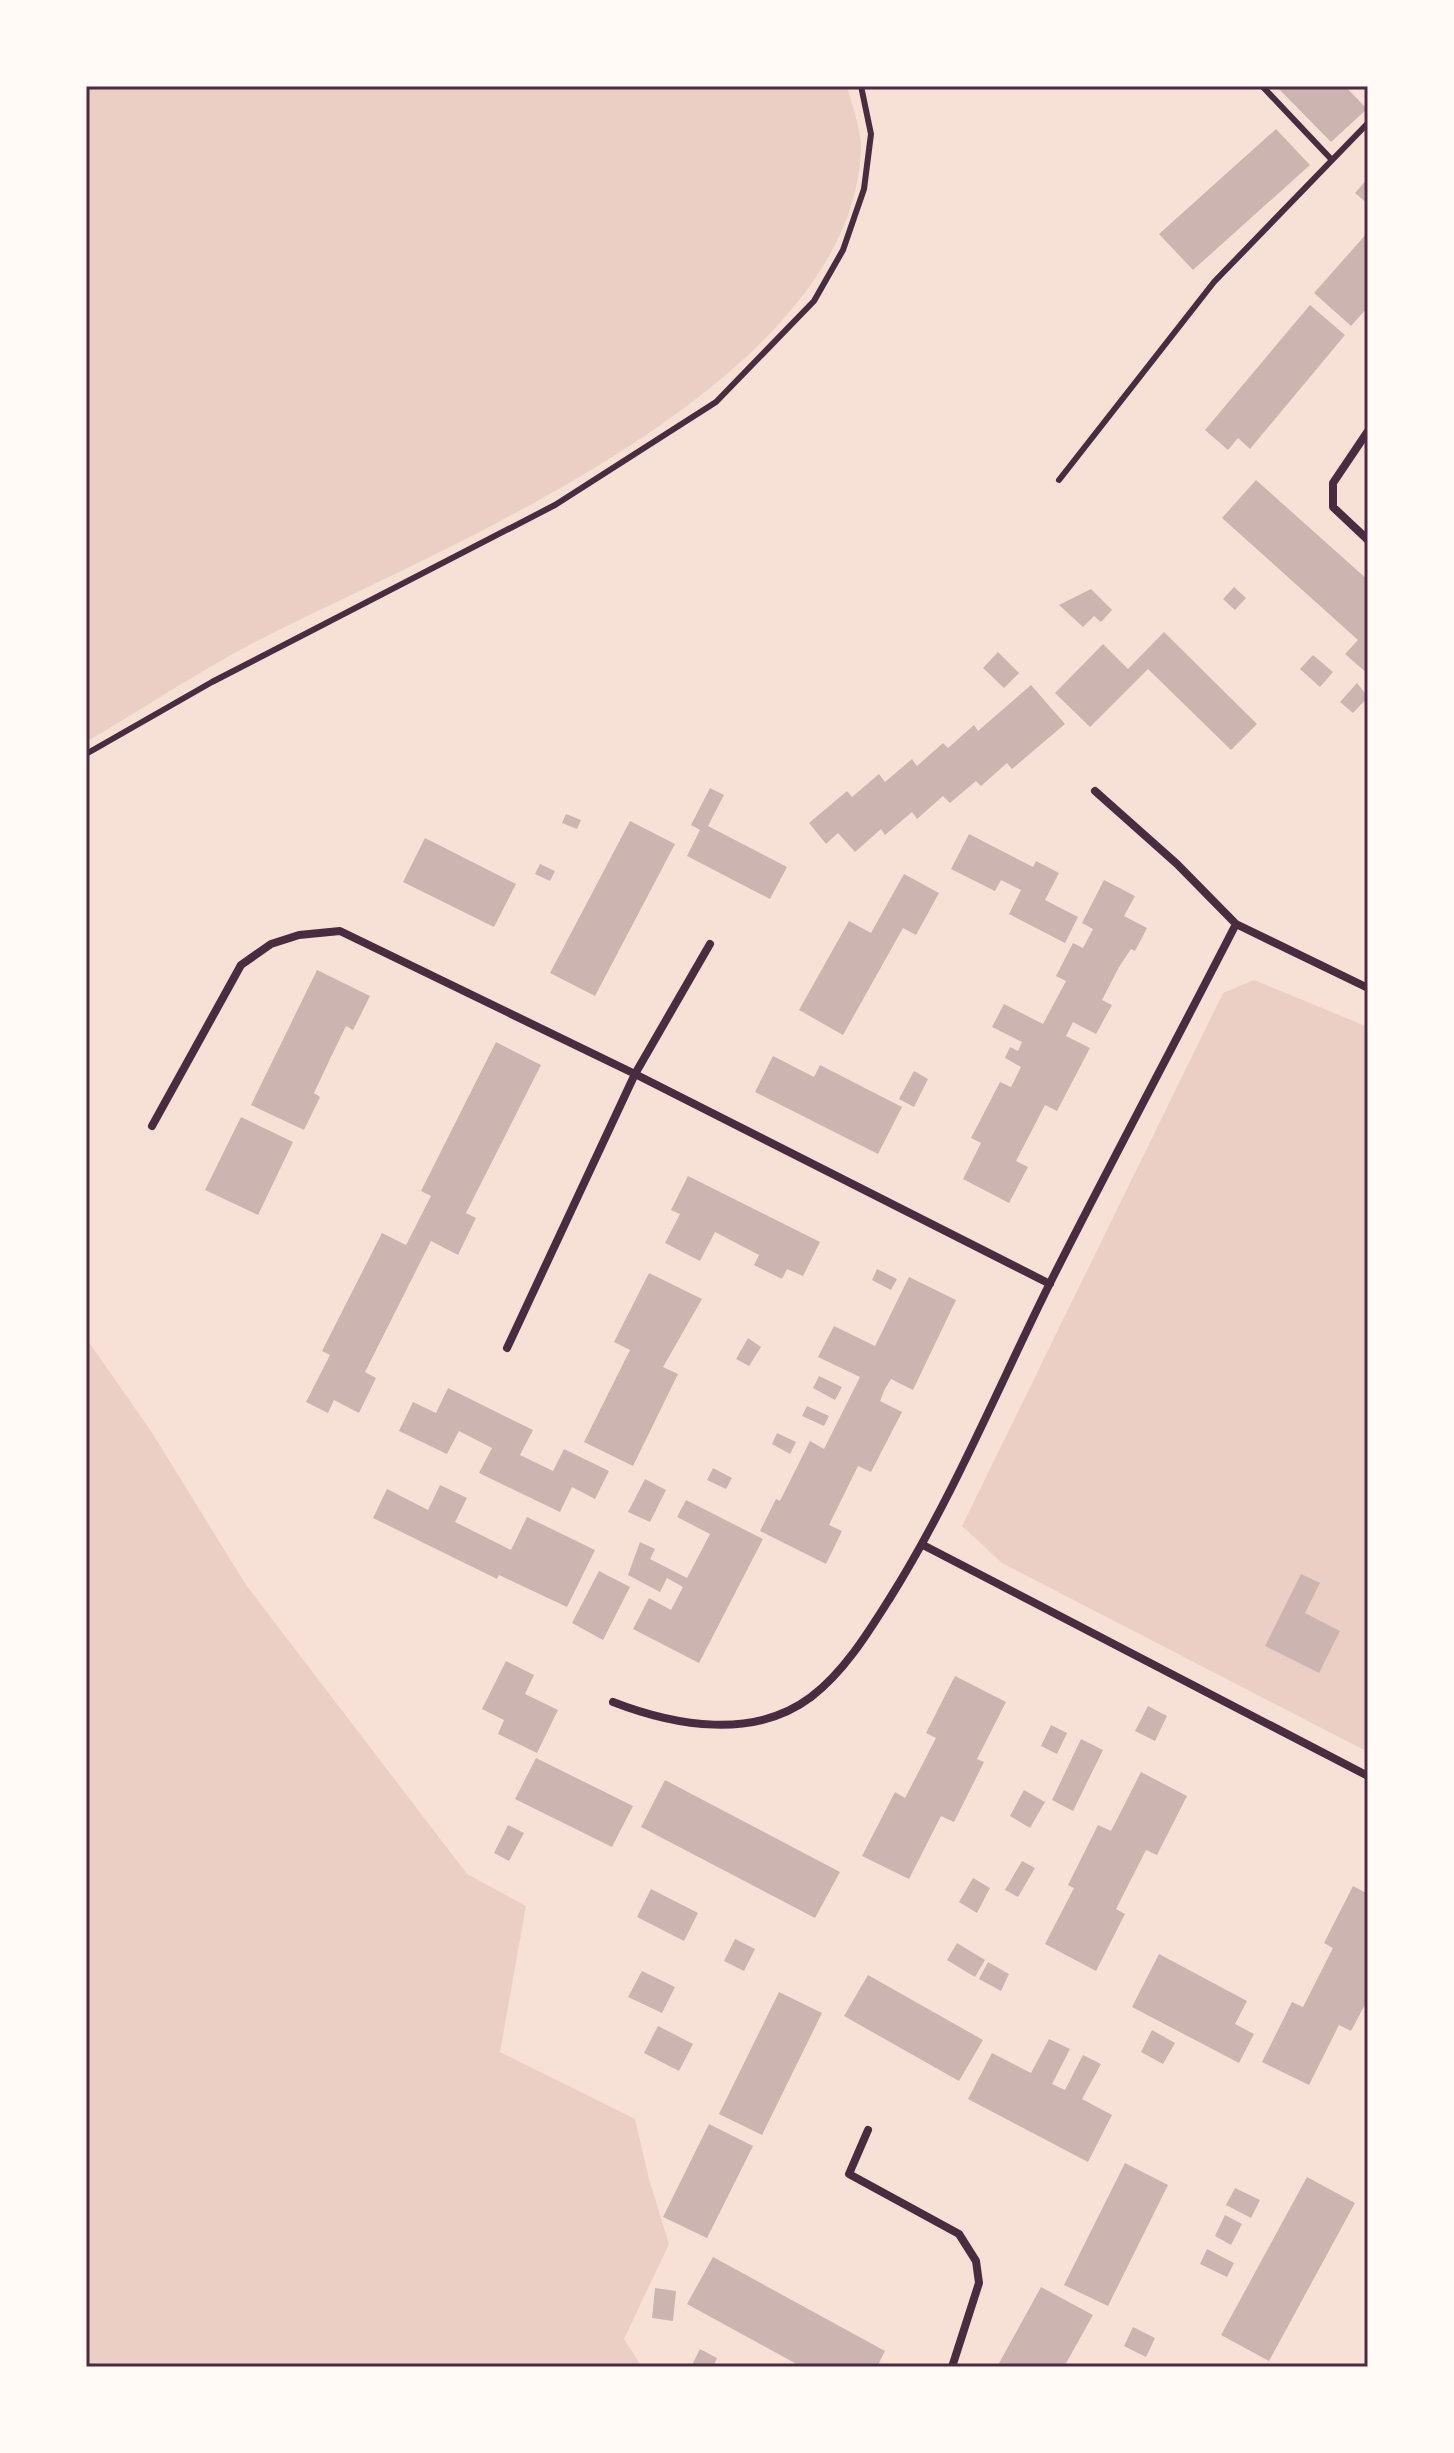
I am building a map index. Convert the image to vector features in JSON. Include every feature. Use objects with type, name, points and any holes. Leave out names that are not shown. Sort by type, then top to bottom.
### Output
[{"type":"street","points":[[1368,431],[1333,483],[1333,507],[1368,540]]},
{"type":"street","points":[[1095,791],[1177,864],[1236,924],[1368,988]]},
{"type":"street","points":[[613,1702],[649,1716],[717,1725],[761,1722],[810,1698],[860,1646],[923,1545],[1050,1284],[1236,924]]},
{"type":"street","points":[[152,1126],[241,965],[271,944],[299,935],[340,931],[635,1074],[1050,1284]]},
{"type":"street","points":[[507,1348],[635,1074],[710,944]]},
{"type":"street","points":[[923,1545],[1368,1776]]},
{"type":"street","points":[[868,2130],[849,2174],[959,2234],[976,2261],[979,2283],[952,2367]]},
{"type":"lane","points":[[86,754],[212,682],[555,505],[716,402],[814,301],[843,250],[864,189],[871,134],[861,86]]},
{"type":"lane","points":[[1262,86],[1332,160]]},
{"type":"lane","points":[[1059,480],[1214,282],[1368,123]]},
{"type":"shaded area","points":[[86,86],[847,86],[861,151],[840,236],[788,313],[714,384],[625,448],[528,506],[240,650],[86,742]]},
{"type":"shaded area","points":[[1254,980],[1368,1027],[1368,1752],[1002,1563],[962,1526],[1223,993]]},
{"type":"shaded area","points":[[86,1338],[151,1431],[246,1585],[467,1874],[526,1906],[500,2052],[635,2119],[669,2244],[624,2339],[642,2367],[86,2367]]},
{"type":"building","points":[[1276,86],[1345,86],[1367,109],[1331,142]]},
{"type":"building","points":[[1276,129],[1310,165],[1193,270],[1159,234]]},
{"type":"building","points":[[1368,178],[1368,204],[1355,193]]},
{"type":"building","points":[[1368,232],[1368,307],[1351,326],[1314,293]]},
{"type":"building","points":[[1310,305],[1345,335],[1250,449],[1238,438],[1228,450],[1205,430]]},
{"type":"building","points":[[1256,480],[1368,580],[1368,674],[1345,654],[1358,640],[1222,518]]},
{"type":"building","points":[[1234,587],[1246,598],[1235,610],[1223,599]]},
{"type":"building","points":[[1091,589],[1112,610],[1101,622],[1094,616],[1083,627],[1059,605]]},
{"type":"building","points":[[1164,632],[1257,724],[1231,750],[1148,669],[1090,727],[1055,693],[1103,644],[1128,669]]},
{"type":"building","points":[[998,652],[1019,673],[1004,688],[983,668]]},
{"type":"building","points":[[1313,655],[1333,672],[1320,687],[1300,669]]},
{"type":"building","points":[[1357,683],[1368,697],[1353,713],[1340,702]]},
{"type":"building","points":[[1031,685],[1065,724],[1012,769],[1007,763],[981,786],[976,781],[950,803],[943,796],[917,819],[912,812],[885,835],[881,829],[855,852],[838,833],[826,844],[809,823],[847,791],[852,797],[879,774],[885,782],[912,759],[917,766],[943,743],[948,748],[974,725],[978,731]]},
{"type":"building","points":[[710,788],[724,795],[708,826],[787,867],[770,899],[687,856],[700,830],[691,825]]},
{"type":"building","points":[[566,814],[581,820],[577,829],[562,823]]},
{"type":"building","points":[[630,821],[675,844],[595,996],[550,973]]},
{"type":"building","points":[[969,834],[1033,867],[1036,861],[1059,873],[1045,900],[1078,917],[1065,943],[1009,914],[1021,890],[1001,880],[995,891],[951,869]]},
{"type":"building","points":[[425,838],[516,884],[494,927],[403,882]]},
{"type":"building","points":[[540,864],[555,871],[550,881],[535,874]]},
{"type":"building","points":[[904,874],[939,893],[916,935],[903,928],[843,1035],[799,1010],[849,921],[871,933]]},
{"type":"building","points":[[1104,880],[1135,896],[1124,916],[1147,928],[1135,951],[1131,949],[1119,967],[1102,1000],[1112,1005],[1096,1034],[1073,1022],[1066,1036],[1090,1048],[1057,1111],[1045,1105],[1016,1161],[1028,1167],[1009,1203],[963,1179],[981,1143],[971,1138],[1000,1082],[1011,1087],[1021,1067],[1005,1058],[1010,1047],[1018,1051],[1022,1042],[992,1027],[1004,1004],[1043,1024],[1066,981],[1056,976],[1073,943],[1083,948],[1093,929],[1082,923]]},
{"type":"building","points":[[317,970],[370,996],[353,1030],[346,1026],[314,1093],[320,1097],[304,1130],[251,1105]]},
{"type":"building","points":[[496,1042],[541,1065],[466,1213],[476,1218],[458,1255],[431,1241],[365,1372],[376,1378],[359,1413],[334,1400],[328,1413],[306,1402],[330,1355],[322,1351],[382,1233],[406,1245],[431,1196],[421,1191]]},
{"type":"building","points":[[773,1056],[814,1077],[820,1065],[902,1107],[878,1154],[755,1092]]},
{"type":"building","points":[[914,1071],[928,1079],[914,1107],[899,1099]]},
{"type":"building","points":[[241,1117],[293,1142],[258,1215],[205,1190]]},
{"type":"building","points":[[688,1176],[820,1242],[803,1276],[787,1269],[782,1279],[754,1265],[759,1255],[715,1232],[700,1261],[665,1243],[680,1214],[671,1210]]},
{"type":"building","points":[[877,1269],[897,1279],[891,1290],[872,1280]]},
{"type":"building","points":[[649,1273],[702,1299],[663,1367],[678,1374],[633,1466],[584,1442],[630,1350],[614,1342]]},
{"type":"building","points":[[909,1277],[956,1300],[913,1390],[891,1379],[885,1389],[880,1401],[902,1412],[871,1472],[858,1466],[829,1525],[842,1531],[826,1564],[760,1531],[776,1499],[780,1501],[810,1441],[824,1449],[860,1377],[818,1357],[834,1326],[875,1346]]},
{"type":"building","points":[[748,1338],[761,1347],[749,1366],[736,1359]]},
{"type":"building","points":[[819,1376],[842,1387],[835,1400],[813,1388]]},
{"type":"building","points":[[448,1388],[533,1430],[520,1455],[553,1471],[564,1449],[609,1471],[595,1499],[572,1487],[560,1512],[479,1473],[492,1448],[459,1431],[447,1454],[399,1431],[413,1402],[436,1413]]},
{"type":"building","points":[[807,1406],[829,1416],[824,1426],[802,1416]]},
{"type":"building","points":[[777,1433],[796,1442],[790,1454],[772,1444]]},
{"type":"building","points":[[713,1468],[732,1478],[726,1489],[707,1480]]},
{"type":"building","points":[[645,1479],[666,1490],[650,1522],[628,1512]]},
{"type":"building","points":[[440,1485],[467,1498],[455,1522],[511,1550],[527,1517],[595,1550],[567,1607],[499,1575],[497,1579],[373,1518],[387,1489],[428,1510]]},
{"type":"building","points":[[686,1500],[763,1539],[699,1663],[633,1629],[649,1598],[671,1610],[683,1587],[667,1578],[660,1592],[628,1575],[640,1542],[655,1549],[650,1559],[687,1578],[710,1534],[677,1517]]},
{"type":"building","points":[[599,1571],[630,1587],[603,1640],[572,1623]]},
{"type":"building","points":[[1301,1574],[1320,1583],[1305,1613],[1340,1631],[1319,1673],[1265,1646]]},
{"type":"building","points":[[506,1661],[534,1675],[525,1694],[558,1710],[537,1753],[498,1734],[504,1720],[482,1709]]},
{"type":"building","points":[[955,1676],[1006,1702],[977,1759],[984,1762],[954,1822],[941,1816],[909,1879],[862,1856],[895,1792],[905,1798],[936,1738],[926,1733]]},
{"type":"building","points":[[1148,1706],[1167,1716],[1155,1741],[1135,1731]]},
{"type":"building","points":[[1051,1725],[1067,1733],[1057,1754],[1041,1746]]},
{"type":"building","points":[[1081,1739],[1103,1750],[1073,1811],[1052,1800]]},
{"type":"building","points":[[536,1758],[633,1806],[612,1847],[515,1799]]},
{"type":"building","points":[[1141,1772],[1187,1796],[1157,1855],[1146,1850],[1116,1909],[1125,1914],[1096,1971],[1045,1944],[1074,1888],[1068,1885],[1098,1825],[1111,1831]]},
{"type":"building","points":[[665,1780],[840,1872],[815,1918],[641,1827]]},
{"type":"building","points":[[1024,1790],[1045,1802],[1030,1828],[1010,1816]]},
{"type":"building","points":[[508,1825],[524,1833],[509,1861],[494,1853]]},
{"type":"building","points":[[1022,1861],[1035,1868],[1018,1897],[1005,1890]]},
{"type":"building","points":[[973,1878],[990,1888],[977,1913],[959,1902]]},
{"type":"building","points":[[1353,1886],[1368,1894],[1368,1999],[1351,2031],[1339,2025],[1309,2085],[1262,2062],[1292,2002],[1303,2007],[1333,1948],[1324,1943]]},
{"type":"building","points":[[651,1889],[698,1913],[684,1941],[637,1917]]},
{"type":"building","points":[[735,1939],[755,1949],[744,1971],[724,1961]]},
{"type":"building","points":[[957,1943],[985,1960],[975,1977],[947,1960]]},
{"type":"building","points":[[1159,1954],[1247,2001],[1235,2024],[1254,2034],[1239,2063],[1132,2007]]},
{"type":"building","points":[[988,1962],[1009,1974],[1001,1991],[979,1979]]},
{"type":"building","points":[[642,1971],[675,1987],[662,2013],[628,1997]]},
{"type":"building","points":[[868,1975],[983,2040],[959,2081],[844,2016]]},
{"type":"building","points":[[779,1992],[822,2013],[762,2135],[719,2114]]},
{"type":"building","points":[[658,2026],[693,2044],[679,2071],[644,2053]]},
{"type":"building","points":[[1152,2030],[1175,2043],[1163,2064],[1141,2052]]},
{"type":"building","points":[[1049,2039],[1070,2049],[1052,2084],[1065,2090],[1083,2055],[1101,2064],[1082,2099],[1112,2115],[1088,2162],[968,2099],[992,2053],[1031,2073]]},
{"type":"building","points":[[709,2124],[753,2146],[707,2238],[663,2217]]},
{"type":"building","points":[[1125,2163],[1168,2185],[1108,2306],[1064,2285]]},
{"type":"building","points":[[1307,2177],[1355,2203],[1269,2361],[1221,2335]]},
{"type":"building","points":[[1235,2188],[1260,2200],[1251,2218],[1226,2205]]},
{"type":"building","points":[[1225,2215],[1242,2224],[1231,2245],[1215,2236]]},
{"type":"building","points":[[1207,2249],[1234,2263],[1227,2277],[1200,2264]]},
{"type":"building","points":[[713,2257],[885,2351],[877,2367],[802,2367],[687,2304]]},
{"type":"building","points":[[1041,2287],[1093,2315],[1064,2367],[997,2367]]},
{"type":"building","points":[[655,2288],[676,2291],[673,2321],[652,2318]]},
{"type":"building","points":[[1133,2327],[1155,2338],[1146,2357],[1124,2346]]},
{"type":"building","points":[[700,2349],[717,2358],[713,2367],[691,2367]]}]
